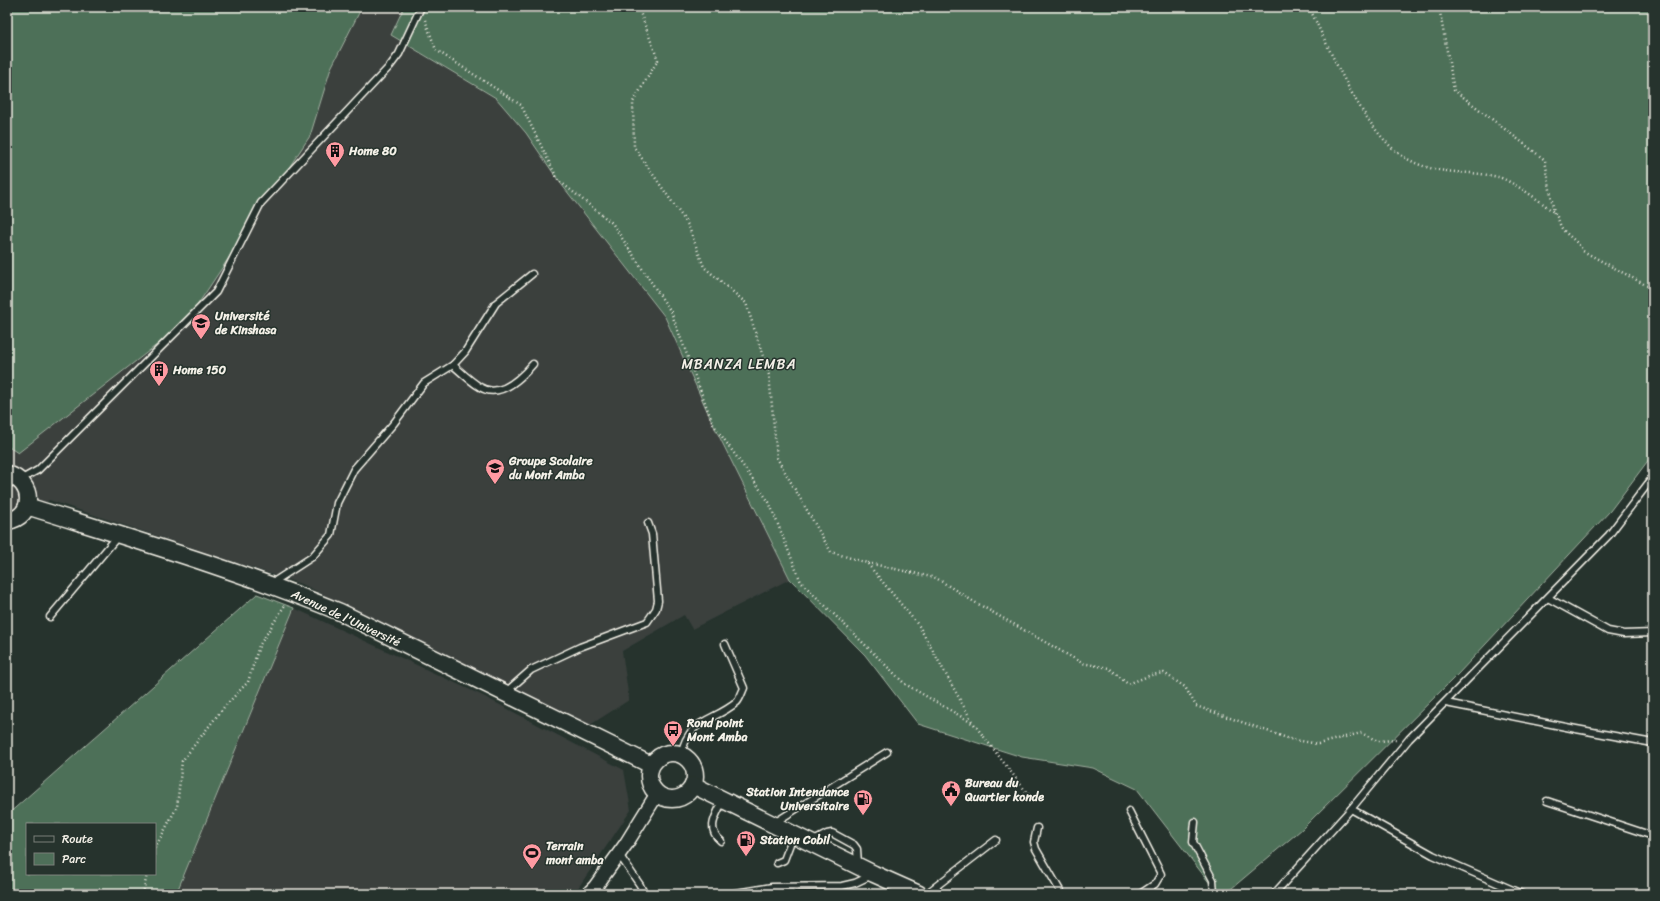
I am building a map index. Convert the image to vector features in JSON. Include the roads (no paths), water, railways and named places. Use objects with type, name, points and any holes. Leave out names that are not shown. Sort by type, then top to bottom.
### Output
[{"type":"street","points":[[7,521],[13,520],[21,515],[27,506],[28,495],[25,484],[13,477]]},
{"type":"street","name":"Avenue de l'Université","points":[[27,506],[292,592],[340,612],[651,765]]},
{"type":"street","points":[[666,753],[677,753],[681,755],[686,757],[693,765],[695,775],[693,785],[687,794],[677,799],[667,799],[657,794],[650,786],[648,775],[651,765],[657,757],[666,753]]},
{"type":"street","points":[[693,785],[910,892]]},
{"type":"street","points":[[588,894],[595,887],[618,854],[657,794]]},
{"type":"lane","points":[[13,477],[38,470],[216,292],[261,203],[390,66],[399,54],[420,8]]},
{"type":"lane","points":[[269,585],[312,557],[331,535],[338,503],[354,468],[394,424],[424,384],[453,365],[465,352],[496,303],[532,274]]},
{"type":"lane","points":[[453,365],[481,388],[496,391],[512,384],[533,364]]},
{"type":"lane","points":[[1274,894],[1351,810],[1409,739],[1446,703],[1609,535],[1653,477]]},
{"type":"lane","points":[[504,694],[531,670],[580,647],[647,622],[656,610],[658,601],[652,534],[648,523]]},
{"type":"lane","points":[[50,617],[119,535]]},
{"type":"lane","points":[[1548,598],[1608,631],[1624,634],[1653,633]]},
{"type":"lane","points":[[681,755],[684,740],[692,729],[738,701],[744,688],[725,644]]},
{"type":"lane","points":[[1446,703],[1576,730],[1653,743]]},
{"type":"lane","points":[[773,824],[887,752]]},
{"type":"lane","points":[[721,840],[715,835],[712,826],[723,800]]},
{"type":"lane","points":[[1547,801],[1653,836]]},
{"type":"lane","points":[[1351,810],[1433,855],[1522,894]]},
{"type":"lane","points":[[1129,811],[1160,874],[1155,884],[1140,894]]},
{"type":"lane","points":[[1195,822],[1193,842],[1213,880],[1214,894]]},
{"type":"lane","points":[[1037,828],[1034,842],[1036,849],[1062,894]]},
{"type":"lane","points":[[776,863],[784,860],[793,834]]},
{"type":"lane","points":[[926,894],[996,840]]},
{"type":"lane","points":[[618,854],[640,885],[644,894]]},
{"type":"lane","points":[[730,894],[772,887],[842,886],[855,883],[874,874]]},
{"type":"place","name":"Home 80","points":[[335,168]]},
{"type":"place","name":"Université de Kinshasa","points":[[201,340]]},
{"type":"place","name":"Home 150","points":[[159,387]]},
{"type":"place","name":"Groupe Scolaire du Mont Amba","points":[[495,485]]},
{"type":"place","name":"Rond point Mont Amba","points":[[673,747]]},
{"type":"place","name":"Bureau du Quartier konde","points":[[951,807]]},
{"type":"place","name":"Station Intendance Universitaire","points":[[863,816]]},
{"type":"place","name":"Station Cobil","points":[[746,857]]},
{"type":"place","name":"Terrain mont amba","points":[[532,870]]},
{"type":"district","name":"MBANZA LEMBA","points":[[739,364]]}]
